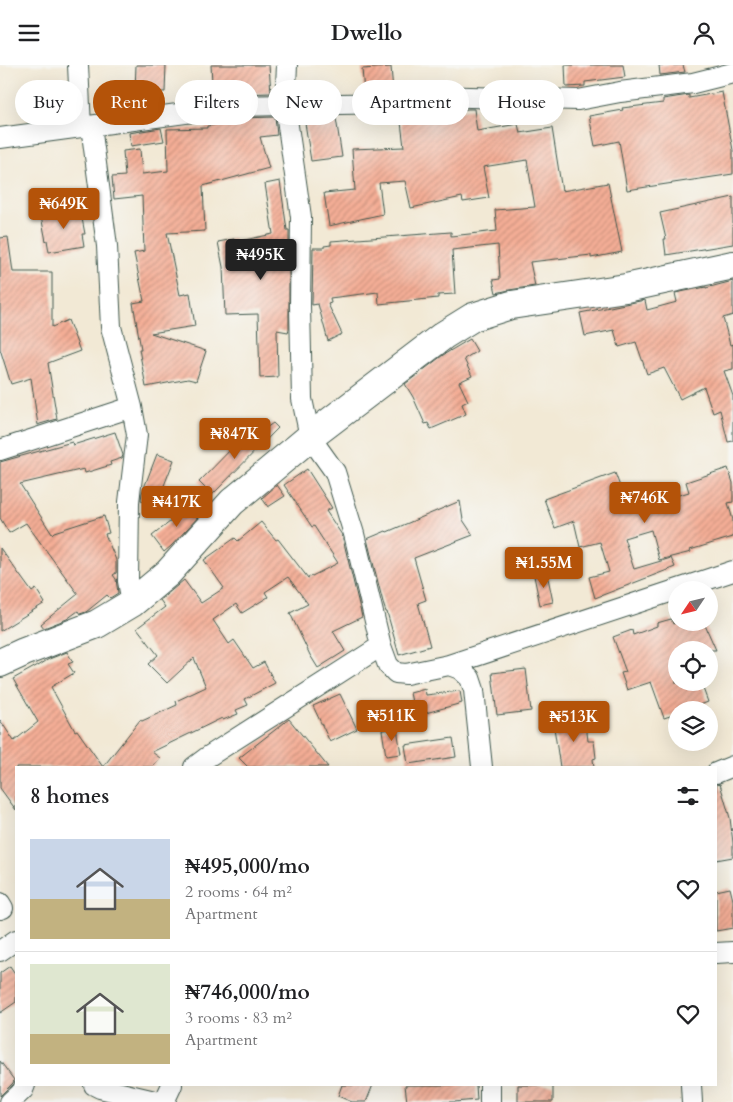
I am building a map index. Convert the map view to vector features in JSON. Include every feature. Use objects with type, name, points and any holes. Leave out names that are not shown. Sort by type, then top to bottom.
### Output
[{"type":"street","points":[[78,65],[86,126],[107,246],[111,327],[132,407],[137,435],[129,502],[128,581],[132,603]]},
{"type":"street","points":[[287,65],[287,80]]},
{"type":"street","points":[[342,104],[392,103],[434,96],[578,100],[620,92],[693,83],[733,73]]},
{"type":"street","points":[[0,139],[237,106],[268,105]]},
{"type":"street","points":[[289,125],[301,217],[302,399],[310,437],[335,472],[354,534],[381,646],[388,665],[396,673],[449,665],[733,571]]},
{"type":"street","points":[[0,663],[97,624],[132,603],[168,573],[232,502],[310,437],[444,335],[473,317],[511,305],[626,288],[733,265]]},
{"type":"street","points":[[0,450],[132,407]]},
{"type":"street","points":[[204,764],[381,646]]},
{"type":"street","points":[[449,665],[460,669],[470,678],[474,690],[482,766]]},
{"type":"street","points":[[717,773],[733,766]]},
{"type":"street","points":[[0,903],[3,908],[0,909]]},
{"type":"street","points":[[717,953],[733,952]]},
{"type":"street","points":[[10,1102],[23,1090],[25,1086]]},
{"type":"street","points":[[96,1086],[159,1102]]},
{"type":"street","points":[[164,1102],[172,1086]]},
{"type":"street","points":[[490,1086],[490,1102]]},
{"type":"street","points":[[691,1086],[692,1102]]},
{"type":"building","points":[[136,65],[166,65],[165,92],[165,80],[135,80]]},
{"type":"building","points":[[211,65],[269,65],[270,80],[268,80],[268,93],[258,93],[258,80],[212,80]]},
{"type":"building","points":[[565,65],[623,65],[625,77],[585,82],[585,86],[566,87]]},
{"type":"building","points":[[659,65],[683,65],[685,72],[660,75]]},
{"type":"building","points":[[391,67],[392,80],[363,80],[362,69]]},
{"type":"building","points":[[722,92],[733,150],[733,174],[627,190],[619,141],[595,146],[589,116],[623,110],[622,108],[663,103],[663,99],[689,95],[689,98]]},
{"type":"building","points":[[469,109],[474,109],[477,131],[512,125],[518,125],[520,133],[552,128],[562,191],[608,183],[622,252],[591,258],[591,255],[530,262],[535,286],[496,293],[493,280],[500,279],[498,245],[452,250],[455,294],[438,295],[438,298],[379,304],[378,292],[330,298],[331,303],[328,304],[342,334],[328,341],[318,304],[312,305],[313,248],[324,248],[324,246],[331,245],[331,241],[451,232],[451,236],[497,231],[495,210],[535,207],[527,160],[483,167],[489,198],[463,202],[462,197],[411,208],[405,181],[379,183],[383,214],[329,226],[324,193],[355,190],[352,149],[404,147],[401,125],[469,125]]},
{"type":"building","points":[[268,117],[268,125],[276,125],[277,135],[260,137],[269,168],[203,186],[205,231],[167,233],[180,295],[190,293],[195,326],[151,333],[206,351],[196,381],[188,379],[146,387],[133,303],[144,301],[134,253],[144,251],[142,196],[114,199],[112,177],[125,176],[123,151],[140,149],[142,174],[168,171],[167,129],[207,128],[207,126],[214,125],[258,125],[258,118]]},
{"type":"building","points":[[305,125],[337,125],[342,157],[311,161]]},
{"type":"building","points":[[161,128],[164,141],[131,146],[129,133]]},
{"type":"building","points":[[280,181],[287,230],[289,230],[289,329],[288,332],[277,330],[278,377],[260,378],[258,314],[225,315],[223,267],[218,242],[234,239],[235,242],[273,234],[265,184]]},
{"type":"building","points":[[733,197],[733,244],[666,255],[664,239],[666,239],[660,213]]},
{"type":"building","points":[[80,208],[85,234],[82,234],[84,246],[49,252],[41,216]]},
{"type":"building","points":[[8,237],[13,272],[52,272],[52,327],[68,320],[80,351],[48,363],[57,419],[38,425],[31,378],[11,384],[0,349],[0,238]]},
{"type":"building","points":[[733,281],[733,315],[723,318],[730,345],[733,344],[733,369],[724,371],[733,396],[733,441],[728,442],[720,410],[713,413],[704,387],[680,399],[664,368],[647,374],[636,342],[619,347],[614,330],[585,336],[580,313],[645,300],[647,310],[677,302],[675,293]]},
{"type":"building","points":[[470,339],[477,351],[464,359],[472,376],[459,382],[468,401],[462,404],[466,414],[431,429],[428,423],[425,424],[405,384],[443,355]]},
{"type":"building","points":[[273,423],[278,428],[212,495],[199,482],[239,441],[242,445]]},
{"type":"building","points":[[115,432],[123,455],[122,458],[110,462],[111,465],[85,473],[84,469],[20,484],[52,534],[104,516],[109,533],[105,534],[116,560],[116,573],[113,575],[116,579],[118,593],[110,598],[107,595],[86,612],[80,614],[78,611],[67,619],[44,628],[41,624],[78,594],[26,523],[9,533],[0,518],[0,462],[72,442],[73,445]]},
{"type":"building","points":[[157,454],[174,460],[156,506],[141,500]]},
{"type":"building","points":[[728,468],[733,483],[733,502],[728,503],[733,520],[733,537],[690,550],[691,552],[659,560],[651,530],[624,538],[634,569],[671,558],[675,567],[595,598],[589,577],[609,572],[600,542],[580,547],[574,521],[555,528],[544,499],[615,473],[628,508],[641,506],[689,492],[686,482]]},
{"type":"building","points":[[307,469],[332,508],[326,511],[342,535],[362,617],[333,631],[345,651],[318,668],[290,613],[308,604],[288,577],[265,592],[268,597],[242,613],[236,604],[213,620],[229,644],[234,640],[253,668],[264,662],[275,683],[245,699],[248,705],[236,710],[238,714],[223,720],[222,718],[152,752],[160,758],[153,766],[104,766],[140,720],[142,721],[177,705],[176,701],[206,687],[194,658],[167,683],[148,664],[158,655],[137,628],[165,607],[160,600],[184,580],[201,603],[224,588],[204,560],[235,538],[238,541],[261,522],[276,540],[278,539],[308,578],[338,563],[284,485]]},
{"type":"building","points":[[277,485],[285,496],[268,507],[262,498]]},
{"type":"building","points":[[460,501],[463,520],[473,535],[414,558],[426,600],[418,603],[430,646],[399,655],[367,539]]},
{"type":"building","points":[[194,503],[202,513],[164,552],[152,536]]},
{"type":"building","points":[[0,548],[32,592],[36,589],[45,603],[0,631]]},
{"type":"building","points":[[547,573],[553,602],[540,605],[534,576]]},
{"type":"building","points":[[668,620],[668,631],[708,631],[712,641],[668,641],[668,691],[704,691],[708,701],[668,701],[668,717],[664,718],[651,682],[627,690],[621,673],[626,672],[613,637],[632,630],[633,635],[657,626],[657,623]]},
{"type":"building","points":[[67,652],[73,662],[68,664],[74,673],[51,687],[75,731],[77,730],[102,766],[15,766],[15,809],[0,788],[0,720],[14,741],[38,722],[13,679],[49,659]]},
{"type":"building","points":[[526,669],[531,711],[497,715],[492,673]]},
{"type":"building","points":[[425,689],[426,695],[460,691],[462,703],[400,720],[396,707],[412,702],[410,693]]},
{"type":"building","points":[[340,694],[357,729],[330,742],[313,706]]},
{"type":"building","points":[[585,716],[588,741],[594,741],[596,758],[593,759],[594,766],[560,766],[553,721]]},
{"type":"building","points":[[289,719],[327,766],[247,766],[239,758]]},
{"type":"building","points":[[397,728],[401,754],[386,756],[382,730]]},
{"type":"building","points":[[453,738],[456,757],[408,764],[405,745]]},
{"type":"building","points":[[720,784],[730,818],[733,857],[717,860],[717,785]]},
{"type":"building","points":[[730,888],[733,900],[733,928],[717,931],[717,891]]},
{"type":"building","points":[[10,966],[15,974],[15,1003],[0,1013],[0,973]]},
{"type":"building","points":[[0,1061],[14,1080],[0,1096]]},
{"type":"building","points":[[342,1086],[373,1086],[366,1102],[352,1102],[338,1096]]},
{"type":"building","points":[[405,1086],[476,1086],[477,1100],[407,1102]]},
{"type":"building","points":[[518,1086],[553,1086],[553,1102],[518,1102]]}]
